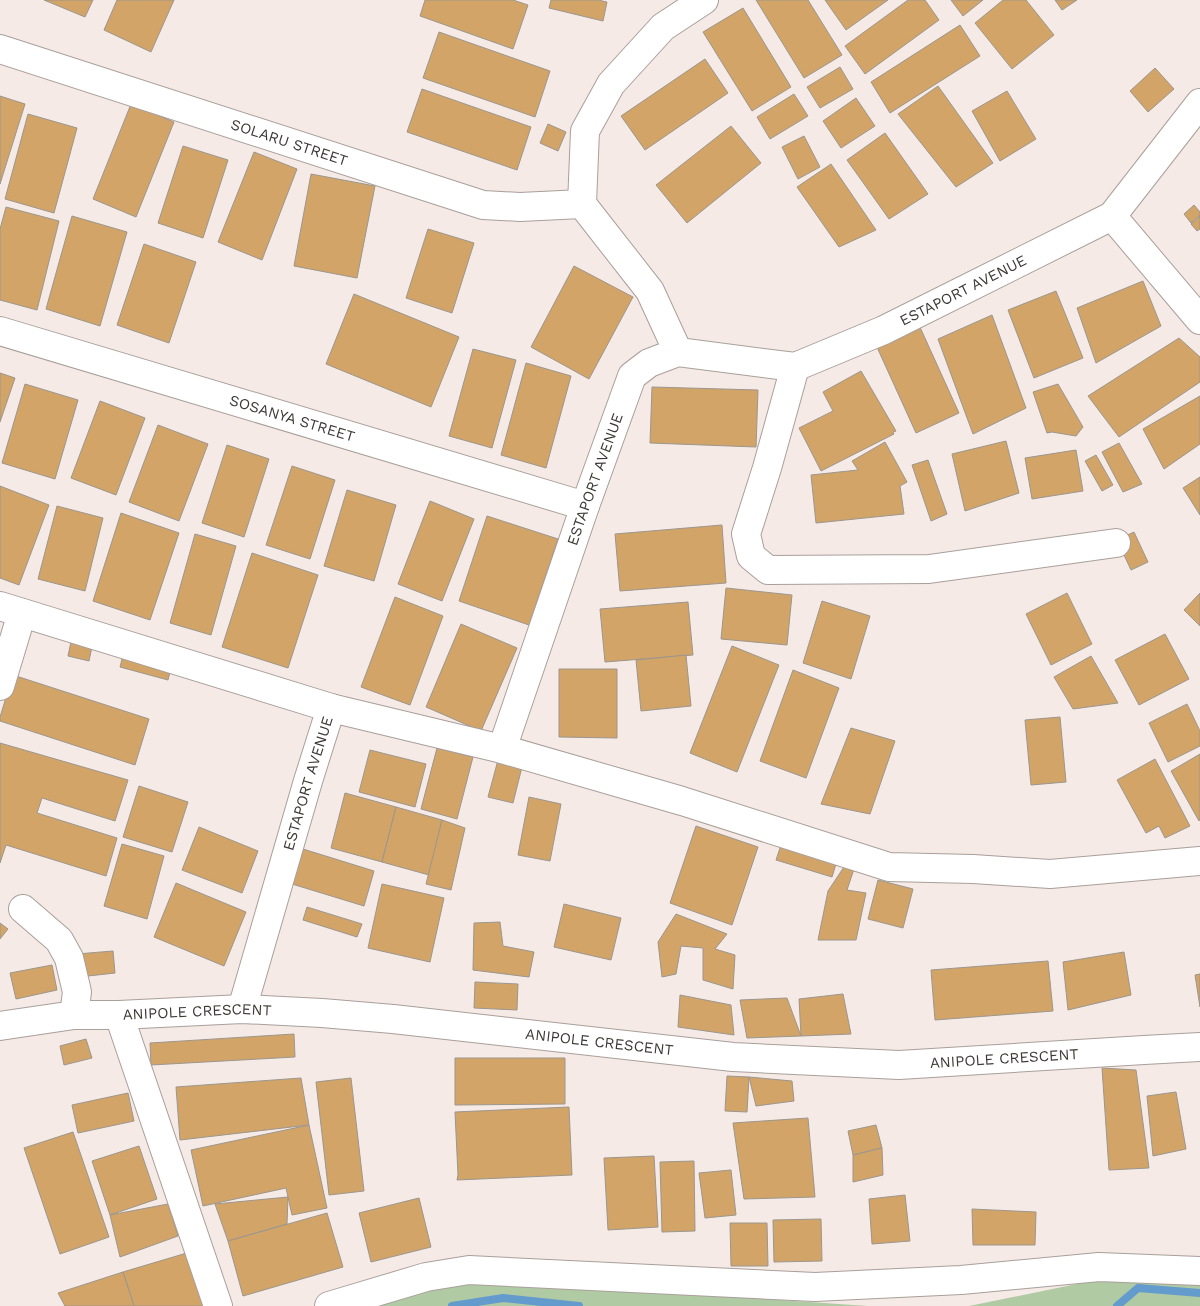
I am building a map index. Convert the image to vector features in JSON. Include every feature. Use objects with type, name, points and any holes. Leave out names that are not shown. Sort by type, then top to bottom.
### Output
[{"type":"street","points":[[678,352],[650,291],[582,204],[585,131],[611,84],[663,27],[704,0]]},
{"type":"street","name":"SOLARU STREET","points":[[0,49],[483,205],[520,207],[582,204]]},
{"type":"street","name":"ESTAPORT AVENUE","points":[[242,1009],[331,708],[502,750],[585,506],[632,376],[649,363],[678,352],[795,366],[884,330],[1112,216],[1200,102]]},
{"type":"street","points":[[1112,216],[1200,320]]},
{"type":"street","name":"SOSANYA STREET","points":[[0,331],[585,506]]},
{"type":"street","points":[[795,366],[767,468],[746,534],[750,556],[768,570],[928,569],[1116,543]]},
{"type":"street","points":[[0,686],[11,610],[331,708]]},
{"type":"street","points":[[502,750],[682,801],[889,867],[973,869],[1050,874],[1200,861]]},
{"type":"street","points":[[23,909],[59,940],[69,958],[76,992],[74,1015]]},
{"type":"street","name":"ANIPOLE CRESCENT","points":[[0,1026],[74,1015],[119,1015],[242,1009],[393,1019],[732,1057],[899,1065],[1200,1047]]},
{"type":"street","points":[[119,1015],[218,1306]]},
{"type":"street","points":[[328,1306],[426,1277],[469,1270],[815,1287],[961,1280],[1099,1266],[1200,1271]]},
{"type":"green space","points":[[445,1277],[868,1306],[342,1306]]},
{"type":"green space","points":[[1096,1280],[1200,1284],[1200,1306],[969,1306]]},
{"type":"building","points":[[44,0],[93,0],[85,17]]},
{"type":"building","points":[[117,0],[174,0],[151,52],[104,30]]},
{"type":"building","points":[[425,0],[513,0],[528,5],[513,49],[420,16]]},
{"type":"building","points":[[551,0],[598,0],[607,2],[603,21],[549,8]]},
{"type":"building","points":[[756,0],[808,0],[842,55],[804,78]]},
{"type":"building","points":[[825,0],[888,0],[846,30]]},
{"type":"building","points":[[908,0],[925,0],[939,20],[865,74],[845,46]]},
{"type":"building","points":[[951,0],[983,0],[963,16]]},
{"type":"building","points":[[1003,0],[1026,0],[1054,35],[1012,69],[975,23]]},
{"type":"building","points":[[1055,0],[1077,0],[1062,10]]},
{"type":"building","points":[[743,8],[791,87],[752,111],[703,32]]},
{"type":"building","points":[[960,25],[980,56],[890,113],[871,82]]},
{"type":"building","points":[[439,32],[550,71],[535,117],[423,78]]},
{"type":"building","points":[[705,59],[728,93],[645,150],[621,116]]},
{"type":"building","points":[[840,67],[853,89],[820,108],[807,87]]},
{"type":"building","points":[[1155,68],[1174,89],[1148,112],[1130,91]]},
{"type":"building","points":[[938,86],[993,163],[956,187],[898,114]]},
{"type":"building","points":[[422,89],[531,127],[517,170],[407,132]]},
{"type":"building","points":[[1007,91],[1036,139],[1000,161],[972,111]]},
{"type":"building","points":[[794,94],[808,116],[770,139],[757,117]]},
{"type":"building","points":[[0,96],[25,104],[0,184]]},
{"type":"building","points":[[856,98],[875,126],[841,148],[823,121]]},
{"type":"building","points":[[131,104],[174,122],[136,217],[93,199]]},
{"type":"building","points":[[28,114],[77,128],[54,213],[5,199]]},
{"type":"building","points":[[548,124],[566,132],[558,151],[540,143]]},
{"type":"building","points":[[731,126],[761,163],[687,223],[656,185]]},
{"type":"building","points":[[885,133],[928,194],[889,219],[847,160]]},
{"type":"building","points":[[804,136],[820,167],[798,179],[782,147]]},
{"type":"building","points":[[183,146],[228,160],[203,238],[158,223]]},
{"type":"building","points":[[254,152],[297,169],[262,260],[218,242]]},
{"type":"building","points":[[831,164],[876,230],[839,247],[797,187]]},
{"type":"building","points":[[311,174],[375,186],[357,278],[294,266]]},
{"type":"building","points":[[1194,205],[1200,212],[1200,215],[1191,223],[1184,214]]},
{"type":"building","points":[[6,207],[59,221],[37,310],[0,300],[0,229]]},
{"type":"building","points":[[72,216],[127,232],[100,326],[46,309]]},
{"type":"building","points":[[1200,216],[1200,229],[1197,231],[1191,224]]},
{"type":"building","points":[[428,229],[474,243],[452,313],[406,298]]},
{"type":"building","points":[[144,244],[196,262],[169,343],[117,325]]},
{"type":"building","points":[[574,266],[633,297],[589,379],[531,347]]},
{"type":"building","points":[[1143,281],[1161,326],[1096,363],[1077,308]]},
{"type":"building","points":[[1056,291],[1083,358],[1034,378],[1008,310]]},
{"type":"building","points":[[354,294],[459,337],[431,407],[326,364]]},
{"type":"building","points":[[992,315],[1026,408],[973,434],[938,339]]},
{"type":"building","points":[[919,325],[959,413],[916,433],[876,345]]},
{"type":"building","points":[[1179,338],[1200,357],[1200,382],[1119,437],[1088,396]]},
{"type":"building","points":[[473,349],[516,360],[492,448],[449,436]]},
{"type":"building","points":[[526,363],[571,376],[546,468],[501,455]]},
{"type":"building","points":[[861,371],[896,431],[893,432],[894,434],[821,471],[799,428],[833,411],[823,392]]},
{"type":"building","points":[[0,373],[15,378],[0,422]]},
{"type":"building","points":[[25,384],[78,400],[55,479],[2,463]]},
{"type":"building","points":[[1058,384],[1083,427],[1076,436],[1052,432],[1047,433],[1033,392]]},
{"type":"building","points":[[652,387],[758,390],[756,447],[650,443]]},
{"type":"building","points":[[1200,396],[1200,444],[1164,469],[1143,429]]},
{"type":"building","points":[[100,401],[145,418],[116,495],[71,478]]},
{"type":"building","points":[[158,425],[208,444],[179,521],[129,502]]},
{"type":"building","points":[[1006,441],[1019,493],[965,511],[952,454]]},
{"type":"building","points":[[885,442],[907,482],[900,486],[904,514],[816,523],[811,475],[858,470],[852,461]]},
{"type":"building","points":[[1119,443],[1142,484],[1123,492],[1102,452]]},
{"type":"building","points":[[227,445],[269,459],[244,537],[202,523]]},
{"type":"building","points":[[1076,450],[1083,491],[1032,499],[1025,458]]},
{"type":"building","points":[[1096,455],[1113,485],[1102,491],[1085,461]]},
{"type":"building","points":[[928,460],[947,514],[931,521],[912,465]]},
{"type":"building","points":[[292,466],[335,480],[310,559],[266,545]]},
{"type":"building","points":[[1200,477],[1200,515],[1183,488]]},
{"type":"building","points":[[0,486],[49,505],[19,585],[0,578]]},
{"type":"building","points":[[347,490],[396,505],[374,581],[324,566]]},
{"type":"building","points":[[430,501],[474,519],[442,601],[398,584]]},
{"type":"building","points":[[57,506],[103,518],[85,591],[38,579]]},
{"type":"building","points":[[121,513],[179,533],[150,620],[93,601]]},
{"type":"building","points":[[487,516],[558,539],[529,625],[459,601]]},
{"type":"building","points":[[722,525],[726,583],[620,591],[615,534]]},
{"type":"building","points":[[1134,532],[1148,562],[1131,570],[1117,540]]},
{"type":"building","points":[[195,534],[236,546],[211,635],[170,623]]},
{"type":"building","points":[[252,553],[318,575],[288,668],[222,647]]},
{"type":"building","points":[[726,588],[792,595],[787,645],[721,639]]},
{"type":"building","points":[[1067,593],[1092,644],[1051,665],[1026,614]]},
{"type":"building","points":[[1200,593],[1200,626],[1184,610]]},
{"type":"building","points":[[395,597],[443,616],[410,705],[361,687]]},
{"type":"building","points":[[822,601],[870,616],[851,679],[803,663]]},
{"type":"building","points":[[688,602],[693,655],[605,662],[600,609]]},
{"type":"building","points":[[461,624],[517,648],[481,731],[426,707]]},
{"type":"building","points":[[1165,634],[1189,679],[1139,705],[1115,660]]},
{"type":"building","points":[[72,637],[93,642],[89,661],[68,656]]},
{"type":"building","points":[[732,646],[779,665],[737,772],[690,753]]},
{"type":"building","points":[[123,655],[171,668],[168,680],[120,667]]},
{"type":"building","points":[[686,655],[691,706],[641,711],[636,660]]},
{"type":"building","points":[[1091,656],[1118,703],[1073,709],[1054,677]]},
{"type":"building","points":[[559,669],[617,669],[617,738],[559,737]]},
{"type":"building","points":[[793,670],[839,688],[806,778],[760,761]]},
{"type":"building","points":[[13,675],[149,719],[135,765],[0,721]]},
{"type":"building","points":[[1187,704],[1200,731],[1200,746],[1168,762],[1149,723]]},
{"type":"building","points":[[1060,717],[1066,782],[1031,785],[1025,720]]},
{"type":"building","points":[[851,728],[895,741],[870,814],[821,804]]},
{"type":"building","points":[[0,743],[128,780],[115,821],[42,798],[37,813],[117,838],[106,876],[6,845],[0,863]]},
{"type":"building","points":[[437,748],[473,757],[457,819],[421,809]]},
{"type":"building","points":[[370,750],[426,764],[415,807],[359,792]]},
{"type":"building","points":[[1200,754],[1200,820],[1199,821],[1171,771]]},
{"type":"building","points":[[1155,759],[1190,826],[1165,838],[1159,826],[1146,833],[1117,780]]},
{"type":"building","points":[[498,760],[522,767],[513,803],[488,797]]},
{"type":"building","points":[[139,786],[188,802],[172,852],[123,837]]},
{"type":"building","points":[[345,793],[396,807],[382,862],[331,848]]},
{"type":"building","points":[[529,797],[561,804],[550,861],[518,855]]},
{"type":"building","points":[[396,807],[442,820],[429,875],[382,862]]},
{"type":"building","points":[[442,820],[465,828],[451,890],[426,884]]},
{"type":"building","points":[[696,826],[758,847],[732,925],[670,903]]},
{"type":"building","points":[[199,827],[258,851],[242,893],[182,870]]},
{"type":"building","points":[[784,836],[839,854],[832,877],[776,860]]},
{"type":"building","points":[[122,844],[164,856],[147,919],[104,906]]},
{"type":"building","points":[[303,849],[374,871],[364,906],[292,884]]},
{"type":"building","points":[[846,864],[855,866],[847,890],[866,893],[856,940],[818,940],[828,891]]},
{"type":"building","points":[[878,880],[913,889],[903,928],[868,919]]},
{"type":"building","points":[[176,883],[246,912],[224,966],[154,937]]},
{"type":"building","points":[[382,884],[444,898],[430,962],[368,948]]},
{"type":"building","points":[[564,904],[621,918],[611,960],[554,947]]},
{"type":"building","points":[[307,907],[362,924],[357,937],[303,920]]},
{"type":"building","points":[[676,914],[727,934],[715,949],[735,955],[733,989],[703,980],[703,948],[681,946],[676,974],[662,977],[658,942]]},
{"type":"building","points":[[500,922],[503,946],[534,952],[529,977],[473,970],[474,923]]},
{"type":"building","points":[[0,923],[8,929],[0,939]]},
{"type":"building","points":[[113,951],[115,973],[79,977],[77,954]]},
{"type":"building","points":[[1124,952],[1131,995],[1068,1010],[1063,962]]},
{"type":"building","points":[[1048,961],[1053,1011],[935,1020],[931,970]]},
{"type":"building","points":[[52,965],[57,990],[16,999],[10,973]]},
{"type":"building","points":[[1200,974],[1200,1007],[1195,975]]},
{"type":"building","points":[[475,982],[518,984],[517,1010],[474,1008]]},
{"type":"building","points":[[843,994],[851,1034],[801,1036],[799,999]]},
{"type":"building","points":[[680,995],[731,1005],[734,1035],[678,1027]]},
{"type":"building","points":[[787,998],[801,1036],[747,1038],[740,1000]]},
{"type":"building","points":[[294,1034],[295,1057],[151,1065],[150,1043]]},
{"type":"building","points":[[86,1039],[92,1058],[64,1065],[60,1046]]},
{"type":"building","points":[[455,1058],[565,1058],[565,1104],[455,1105]]},
{"type":"building","points":[[1102,1068],[1136,1070],[1149,1168],[1109,1170]]},
{"type":"building","points":[[727,1076],[749,1077],[747,1112],[725,1111]]},
{"type":"building","points":[[749,1077],[792,1081],[794,1101],[756,1106]]},
{"type":"building","points":[[301,1078],[309,1125],[180,1140],[176,1087]]},
{"type":"building","points":[[351,1078],[364,1191],[329,1195],[316,1082]]},
{"type":"building","points":[[1176,1092],[1186,1149],[1153,1156],[1147,1096]]},
{"type":"building","points":[[128,1093],[134,1121],[78,1133],[72,1105]]},
{"type":"building","points":[[569,1107],[572,1175],[457,1180],[455,1112]]},
{"type":"building","points":[[808,1118],[815,1197],[744,1199],[733,1123]]},
{"type":"building","points":[[309,1125],[327,1208],[292,1215],[286,1188],[203,1206],[191,1150]]},
{"type":"building","points":[[876,1125],[882,1148],[853,1155],[848,1131]]},
{"type":"building","points":[[73,1132],[109,1237],[60,1254],[24,1148]]},
{"type":"building","points":[[139,1146],[157,1199],[110,1215],[92,1161]]},
{"type":"building","points":[[882,1148],[883,1175],[853,1182],[853,1155]]},
{"type":"building","points":[[654,1156],[658,1227],[608,1230],[604,1158]]},
{"type":"building","points":[[694,1161],[695,1231],[662,1232],[660,1162]]},
{"type":"building","points":[[731,1170],[736,1215],[705,1218],[699,1173]]},
{"type":"building","points":[[905,1195],[910,1241],[872,1244],[869,1199]]},
{"type":"building","points":[[288,1197],[287,1224],[228,1241],[215,1204]]},
{"type":"building","points":[[419,1198],[431,1247],[371,1262],[359,1213]]},
{"type":"building","points":[[168,1204],[178,1236],[120,1257],[110,1215]]},
{"type":"building","points":[[972,1209],[1036,1212],[1035,1245],[973,1245]]},
{"type":"building","points":[[327,1213],[343,1267],[243,1296],[228,1241]]},
{"type":"building","points":[[821,1219],[822,1261],[774,1262],[773,1220]]},
{"type":"building","points":[[730,1223],[767,1223],[768,1266],[731,1266]]},
{"type":"building","points":[[190,1252],[207,1306],[134,1306],[123,1272]]},
{"type":"building","points":[[123,1272],[134,1306],[65,1306],[58,1293]]},
{"type":"waterway","points":[[1117,1306],[1138,1288],[1200,1293]]},
{"type":"waterway","points":[[452,1306],[503,1298],[579,1306]]}]
